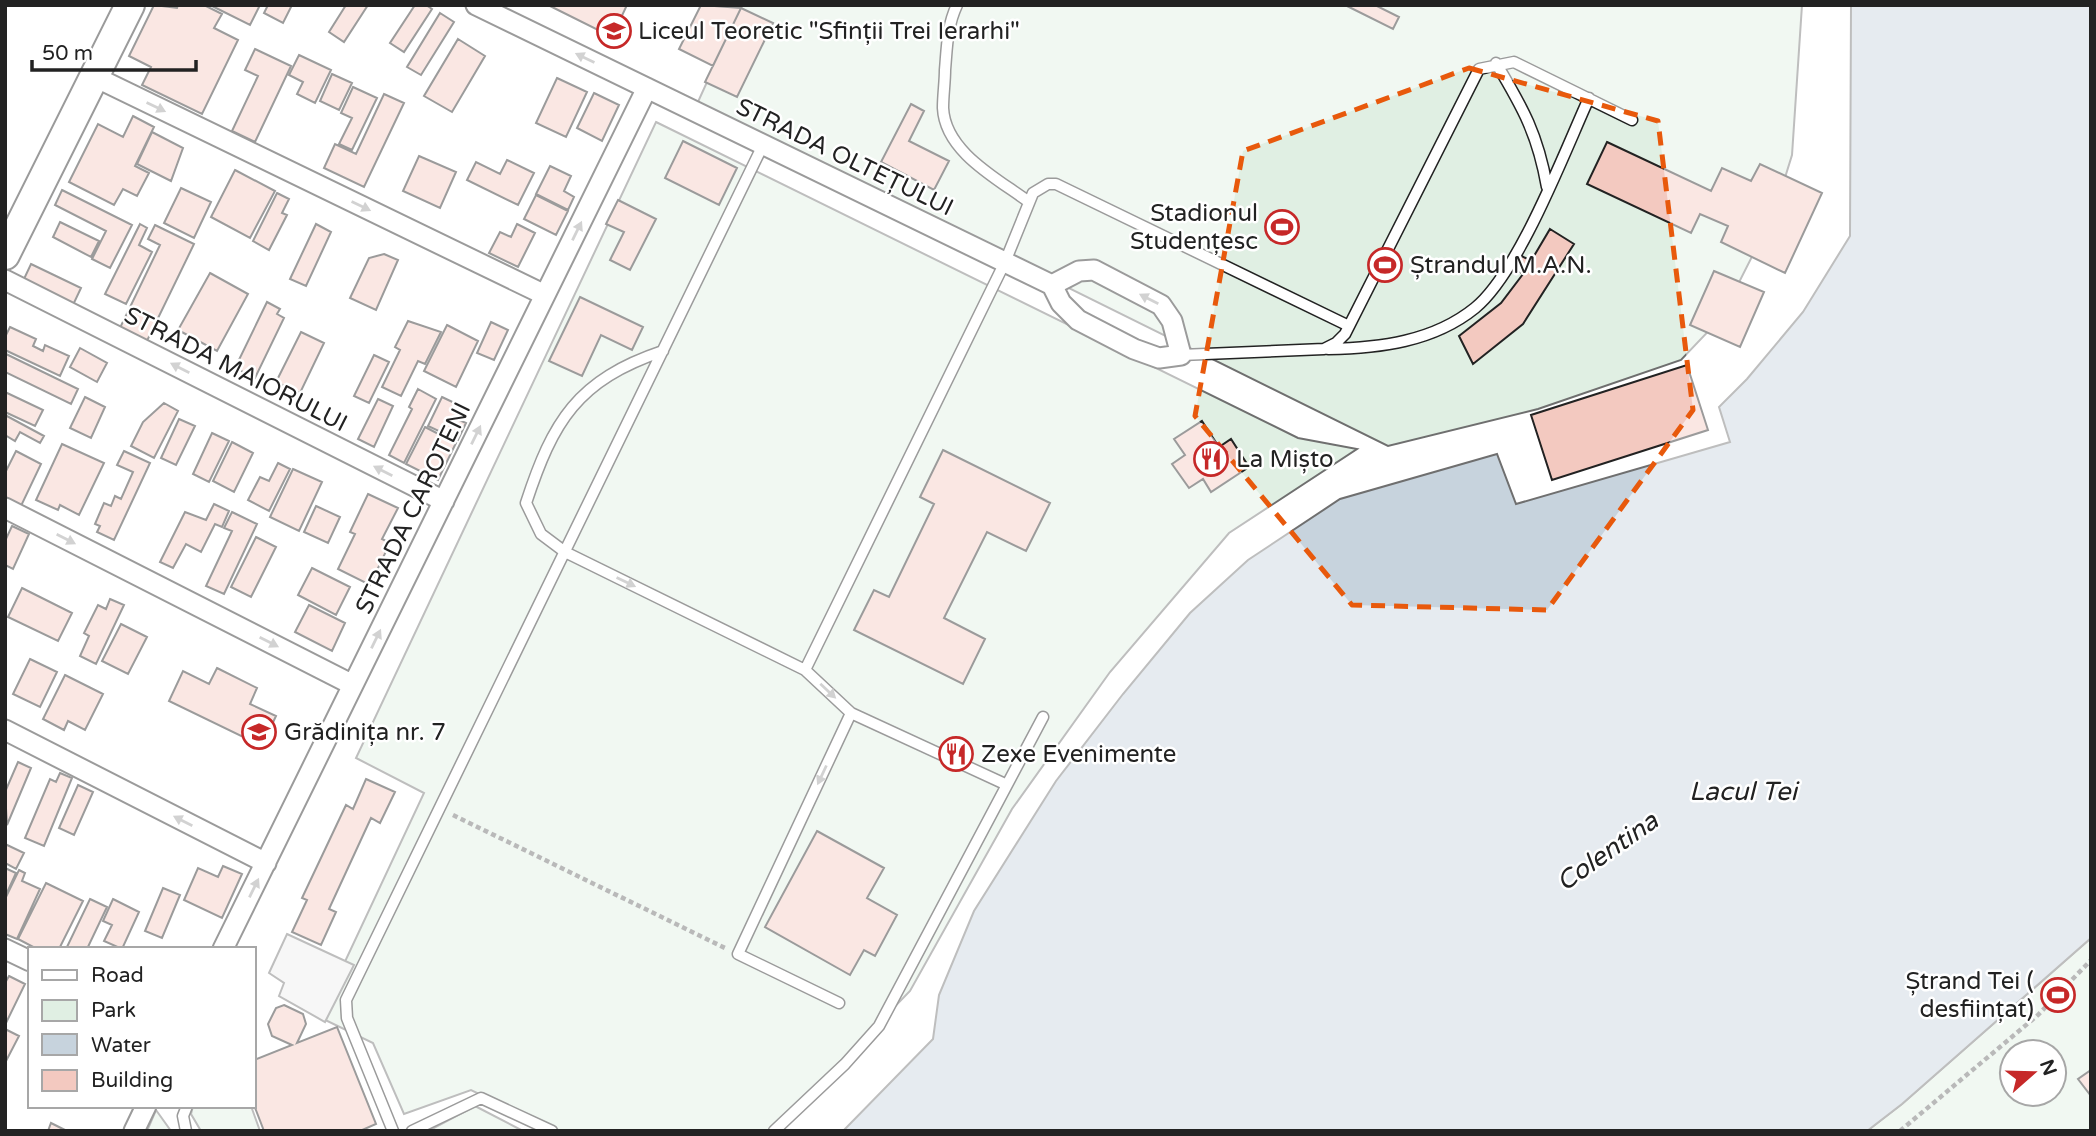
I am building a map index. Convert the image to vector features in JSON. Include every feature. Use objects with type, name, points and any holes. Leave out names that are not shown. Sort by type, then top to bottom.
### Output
[{"type":"street","points":[[5,256],[130,5]]},
{"type":"street","name":"STRADA OLTEȚULUI","points":[[476,5],[1052,285],[1061,303],[1078,320],[1134,349],[1159,358],[1181,355]]},
{"type":"street","points":[[95,77],[545,295]]},
{"type":"street","name":"STRADA CAROTENI","points":[[224,947],[647,88]]},
{"type":"street","points":[[1052,285],[1079,271],[1094,270],[1161,305],[1171,321],[1181,355]]},
{"type":"street","name":"STRADA MAIORULUI","points":[[5,281],[444,501]]},
{"type":"street","points":[[5,508],[353,685]]},
{"type":"street","points":[[5,730],[266,863]]},
{"type":"street","points":[[5,949],[28,960]]},
{"type":"street","points":[[134,1131],[145,1108]]},
{"type":"lane","points":[[957,5],[950,20],[946,56],[943,110],[948,127],[968,156],[1029,202]]},
{"type":"lane","points":[[1324,349],[1336,343],[1349,326],[1479,69],[1496,63],[1514,62],[1632,120]]},
{"type":"lane","points":[[1496,63],[1528,116],[1542,155],[1547,187]]},
{"type":"lane","points":[[1181,355],[1368,348],[1407,342],[1438,330],[1475,308],[1498,282],[1518,249],[1589,98]]},
{"type":"lane","points":[[393,1131],[347,1018],[346,1000],[763,145]]},
{"type":"lane","points":[[805,670],[1005,262],[1033,192],[1056,184],[1349,326]]},
{"type":"lane","points":[[663,351],[627,363],[583,393],[543,452],[526,503],[541,534],[565,552],[805,670],[851,713],[1005,784]]},
{"type":"lane","points":[[839,1003],[738,954],[851,713]]},
{"type":"lane","points":[[774,1131],[845,1064],[879,1026],[1042,717]]},
{"type":"lane","points":[[412,1131],[481,1098],[552,1131]]},
{"type":"lane","points":[[183,1128],[187,1108]]},
{"type":"path","points":[[440,808],[738,954]]},
{"type":"path","points":[[1900,1131],[2038,1015],[2091,960]]},
{"type":"highlighted area","points":[[1469,68],[1658,121],[1693,410],[1547,610],[1352,605],[1195,416],[1243,151]]},
{"type":"green space","name":"Ștrandul M.A.N.","points":[[742,5],[1802,5],[1792,155],[1774,213],[1721,318],[1681,360],[1538,409],[1388,446],[697,104]]},
{"type":"green space","points":[[656,122],[1298,438],[1357,449],[1229,533],[1110,672],[1012,809],[910,991],[774,1131],[557,1131],[471,1090],[404,1114],[373,1043],[319,1017],[424,793],[356,758]]},
{"type":"green space","name":"Ștrand Tei ( desființat)","points":[[2091,938],[2091,1131],[1867,1131],[1902,1104]]},
{"type":"green space","points":[[475,1106],[523,1131],[428,1131]]},
{"type":"green space","points":[[192,1108],[252,1108],[260,1131],[201,1131],[191,1114]]},
{"type":"green space","points":[[156,1110],[171,1131],[147,1131]]},
{"type":"shaded area","points":[[287,934],[354,965],[325,1022],[279,996],[284,983],[269,973]]},
{"type":"water","name":"Lacul Tei","points":[[1851,5],[2091,5],[2091,938],[1902,1104],[1867,1131],[843,1131],[933,1039],[939,995],[974,911],[1056,781],[1190,613],[1248,560],[1340,499],[1497,454],[1516,504],[1730,442],[1719,407],[1747,379],[1803,312],[1850,236]]},
{"type":"building","points":[[154,5],[177,8],[178,5],[204,5],[222,14],[214,28],[238,40],[202,114],[142,85],[151,67],[129,56]]},
{"type":"building","points":[[210,5],[260,5],[250,25]]},
{"type":"building","points":[[268,5],[292,5],[283,23],[264,13]]},
{"type":"building","points":[[346,5],[368,5],[344,42],[329,32]]},
{"type":"building","points":[[415,5],[426,5],[432,9],[404,52],[390,43]]},
{"type":"building","points":[[548,5],[627,5],[612,37]]},
{"type":"building","points":[[701,5],[741,8],[713,66],[679,49]]},
{"type":"building","points":[[1345,5],[1375,5],[1399,17],[1393,29]]},
{"type":"building","points":[[741,8],[773,23],[737,97],[705,82]]},
{"type":"building","points":[[440,13],[454,22],[421,75],[407,67]]},
{"type":"building","points":[[458,39],[485,56],[452,112],[424,96]]},
{"type":"building","points":[[255,49],[291,66],[255,142],[232,131],[258,76],[245,70]]},
{"type":"building","points":[[299,55],[331,70],[315,103],[297,94],[303,82],[289,75]]},
{"type":"building","points":[[332,74],[352,83],[339,110],[320,101]]},
{"type":"building","points":[[557,78],[587,92],[566,137],[536,123]]},
{"type":"building","points":[[353,87],[377,98],[352,150],[339,144],[352,118],[341,113]]},
{"type":"building","points":[[594,93],[619,105],[602,141],[577,128]]},
{"type":"building","points":[[384,94],[404,103],[364,187],[324,168],[335,144],[356,154]]},
{"type":"building","points":[[911,104],[924,111],[909,141],[949,161],[934,190],[881,162]]},
{"type":"building","points":[[133,116],[154,127],[135,166],[149,173],[137,196],[123,189],[114,205],[69,182],[98,124],[123,137]]},
{"type":"building","points":[[152,132],[183,148],[171,181],[137,164]]},
{"type":"building","points":[[683,141],[737,168],[719,205],[665,178]]},
{"type":"building","points":[[1607,142],[1711,191],[1722,168],[1751,181],[1760,164],[1822,193],[1785,273],[1721,242],[1728,226],[1700,214],[1691,233],[1587,184]]},
{"type":"building","points":[[419,156],[456,172],[440,208],[403,191]]},
{"type":"building","points":[[507,160],[534,173],[518,205],[467,180],[476,162],[500,174]]},
{"type":"building","points":[[550,166],[571,176],[564,191],[574,197],[568,210],[536,194]]},
{"type":"building","points":[[235,170],[275,191],[250,238],[211,217]]},
{"type":"building","points":[[181,188],[211,202],[194,238],[164,223]]},
{"type":"building","points":[[62,190],[132,225],[110,268],[92,259],[106,231],[55,205]]},
{"type":"building","points":[[277,193],[289,199],[282,213],[287,215],[269,250],[253,241]]},
{"type":"building","points":[[536,195],[568,211],[556,235],[524,219]]},
{"type":"building","points":[[618,200],[656,219],[630,270],[610,260],[624,232],[606,224]]},
{"type":"building","points":[[60,222],[99,241],[91,257],[53,237]]},
{"type":"building","points":[[140,224],[147,228],[139,245],[152,252],[126,304],[105,294]]},
{"type":"building","points":[[316,224],[331,232],[306,286],[290,279]]},
{"type":"building","points":[[517,224],[535,233],[518,267],[489,253],[500,232],[511,237]]},
{"type":"building","points":[[155,225],[194,244],[145,345],[118,332],[160,245],[148,239]]},
{"type":"building","points":[[1550,229],[1574,244],[1523,324],[1473,364],[1459,336],[1501,303],[1523,274],[1512,267],[1520,255],[1531,261]]},
{"type":"building","points":[[384,254],[398,260],[376,310],[350,298],[369,258]]},
{"type":"building","points":[[31,264],[81,288],[73,305],[23,281]]},
{"type":"building","points":[[1714,271],[1764,292],[1740,347],[1690,325]]},
{"type":"building","points":[[210,273],[248,294],[217,351],[178,330]]},
{"type":"building","points":[[580,297],[643,327],[632,350],[601,335],[582,376],[549,361]]},
{"type":"building","points":[[267,302],[280,309],[277,314],[284,318],[255,378],[235,368]]},
{"type":"building","points":[[408,321],[441,332],[425,364],[418,361],[401,396],[382,387],[400,350],[395,347]]},
{"type":"building","points":[[491,322],[508,330],[494,360],[477,353]]},
{"type":"building","points":[[447,325],[478,341],[456,387],[424,371]]},
{"type":"building","points":[[10,327],[36,339],[33,346],[43,351],[45,345],[69,356],[60,376],[5,350],[5,337]]},
{"type":"building","points":[[301,332],[324,343],[300,393],[276,382]]},
{"type":"building","points":[[80,348],[107,363],[97,382],[70,367]]},
{"type":"building","points":[[6,354],[78,389],[71,404],[5,372]]},
{"type":"building","points":[[374,355],[389,362],[369,403],[354,396]]},
{"type":"building","points":[[1687,365],[1708,430],[1552,480],[1531,415]]},
{"type":"building","points":[[418,389],[436,399],[404,463],[389,455],[412,409],[409,407]]},
{"type":"building","points":[[5,392],[43,410],[35,426],[5,412]]},
{"type":"building","points":[[85,397],[105,407],[91,438],[70,428]]},
{"type":"building","points":[[442,397],[463,407],[457,419],[466,423],[458,440],[428,426]]},
{"type":"building","points":[[378,399],[393,406],[374,447],[358,439]]},
{"type":"building","points":[[164,403],[178,411],[154,458],[131,446],[143,422]]},
{"type":"building","points":[[5,415],[44,436],[40,443],[20,432],[15,441],[5,435]]},
{"type":"building","points":[[179,419],[195,426],[176,465],[161,458]]},
{"type":"building","name":"La Mișto","points":[[1202,421],[1219,447],[1231,439],[1249,467],[1211,492],[1203,479],[1189,488],[1172,464],[1185,455],[1174,439]]},
{"type":"building","points":[[425,427],[456,443],[438,480],[406,464]]},
{"type":"building","points":[[212,433],[229,441],[209,482],[193,474]]},
{"type":"building","points":[[232,442],[253,453],[234,492],[213,481]]},
{"type":"building","points":[[62,444],[104,463],[79,515],[60,505],[58,510],[36,500]]},
{"type":"building","points":[[943,450],[1050,503],[1026,551],[987,532],[944,618],[985,639],[963,684],[854,630],[874,590],[889,597],[934,504],[920,497]]},
{"type":"building","points":[[16,451],[41,464],[21,506],[5,498],[5,473]]},
{"type":"building","points":[[124,451],[150,463],[114,540],[97,532],[100,526],[95,524],[104,503],[111,506],[115,496],[121,499],[133,472],[117,465]]},
{"type":"building","points":[[278,463],[290,469],[269,511],[248,500],[260,477],[269,481]]},
{"type":"building","points":[[293,469],[322,482],[299,531],[270,517]]},
{"type":"building","points":[[368,494],[398,508],[382,539],[390,543],[370,585],[338,569],[355,534],[350,532]]},
{"type":"building","points":[[214,504],[229,511],[222,527],[215,524],[201,552],[186,544],[173,568],[160,562],[185,512],[206,520]]},
{"type":"building","points":[[316,506],[340,517],[328,543],[304,532]]},
{"type":"building","points":[[232,512],[257,524],[224,594],[206,586],[232,531],[224,528]]},
{"type":"building","points":[[12,526],[29,534],[13,569],[5,565],[5,541]]},
{"type":"building","points":[[256,537],[276,547],[251,597],[231,587]]},
{"type":"building","points":[[312,568],[350,587],[336,615],[298,595]]},
{"type":"building","points":[[22,588],[72,613],[58,641],[8,617]]},
{"type":"building","points":[[110,599],[124,605],[96,664],[80,656],[89,636],[84,633],[98,605],[106,609]]},
{"type":"building","points":[[309,605],[345,623],[332,651],[295,632]]},
{"type":"building","points":[[121,624],[147,637],[128,674],[102,661]]},
{"type":"building","points":[[30,659],[57,672],[40,707],[13,694]]},
{"type":"building","points":[[217,668],[257,688],[250,704],[276,716],[262,746],[169,701],[183,671],[209,684]]},
{"type":"building","points":[[65,675],[103,694],[85,730],[68,721],[64,730],[43,719]]},
{"type":"building","points":[[18,762],[31,768],[7,825],[5,792]]},
{"type":"building","points":[[60,773],[72,778],[44,846],[25,838],[50,779],[56,782]]},
{"type":"building","points":[[366,779],[395,792],[380,823],[371,818],[329,909],[336,912],[321,945],[292,932],[307,900],[302,898],[346,805],[353,809]]},
{"type":"building","points":[[78,785],[93,792],[74,835],[59,828]]},
{"type":"building","points":[[817,831],[884,868],[867,898],[897,915],[875,956],[864,950],[850,975],[765,927]]},
{"type":"building","points":[[5,844],[24,853],[16,869],[5,863]]},
{"type":"building","points":[[223,866],[242,874],[222,918],[184,900],[198,868],[218,877]]},
{"type":"building","points":[[5,868],[16,873],[5,897]]},
{"type":"building","points":[[19,870],[25,873],[22,881],[40,889],[17,939],[5,934],[5,899]]},
{"type":"building","points":[[46,883],[83,901],[60,947],[33,947],[18,939]]},
{"type":"building","points":[[163,888],[180,895],[162,938],[145,931]]},
{"type":"building","points":[[90,899],[107,907],[88,947],[67,947]]},
{"type":"building","points":[[113,899],[139,912],[123,947],[104,941],[112,925],[103,921]]},
{"type":"building","points":[[9,976],[25,984],[5,1025],[5,983]]},
{"type":"building","points":[[284,1005],[303,1014],[306,1024],[297,1043],[337,1027],[376,1124],[360,1131],[264,1131],[255,1108],[256,1059],[292,1045],[272,1036],[268,1024],[276,1008]]},
{"type":"building","points":[[5,1029],[19,1036],[5,1063]]},
{"type":"building","points":[[2091,1070],[2091,1096],[2078,1079]]},
{"type":"building","points":[[51,1123],[67,1131],[48,1131]]},
{"type":"place","name":"Liceul Teoretic \"Sfinții Trei Ierarhi\"","points":[[614,31]]},
{"type":"place","name":"Stadionul Studențesc","points":[[1282,227]]},
{"type":"place","name":"Ștrandul M.A.N.","points":[[1385,265]]},
{"type":"place","name":"La Mișto","points":[[1211,459]]},
{"type":"place","name":"Grădinița nr. 7","points":[[259,732]]},
{"type":"place","name":"Zexe Evenimente","points":[[956,754]]},
{"type":"place","name":"Ștrand Tei ( desființat)","points":[[2058,995]]},
{"type":"water label","name":"Colentina","points":[[1607,851]]}]
